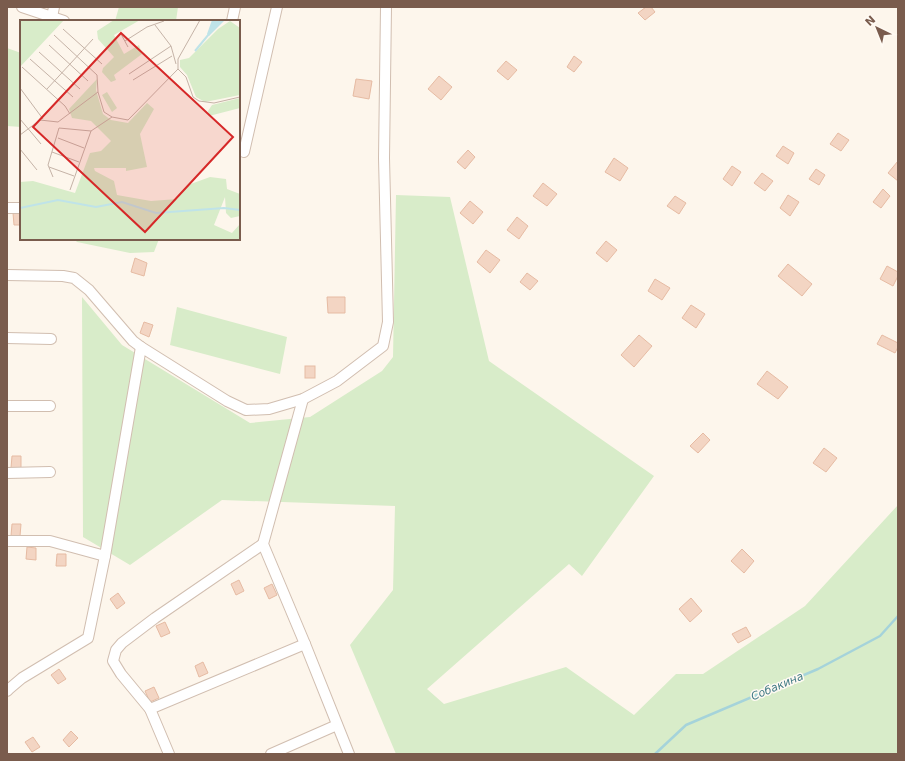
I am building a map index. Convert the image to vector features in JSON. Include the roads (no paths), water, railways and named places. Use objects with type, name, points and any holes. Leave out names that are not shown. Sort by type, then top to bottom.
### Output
[{"type":"street","points":[[22,7],[53,12],[63,20]]},
{"type":"street","points":[[232,20],[235,7]]},
{"type":"street","points":[[244,152],[277,7]]},
{"type":"street","points":[[7,275],[63,276],[74,278],[89,290],[133,341],[227,401],[246,410],[269,409],[303,399],[337,381],[383,346],[388,322],[384,158],[386,7]]},
{"type":"street","points":[[7,208],[20,208]]},
{"type":"street","points":[[7,338],[51,339]]},
{"type":"street","points":[[8,689],[22,678],[88,638],[105,556],[142,346]]},
{"type":"street","points":[[303,399],[262,544],[306,644],[349,754]]},
{"type":"street","points":[[7,406],[50,406]]},
{"type":"street","points":[[7,473],[50,472]]},
{"type":"street","points":[[7,541],[50,541],[105,556]]},
{"type":"street","points":[[169,754],[150,708],[121,674],[113,661],[116,650],[122,643],[155,618],[262,544]]},
{"type":"street","points":[[150,708],[306,644]]},
{"type":"street","points":[[271,754],[337,726]]},
{"type":"waterway","name":"Собакина","points":[[655,754],[686,725],[818,669],[880,636],[898,616]]}]
